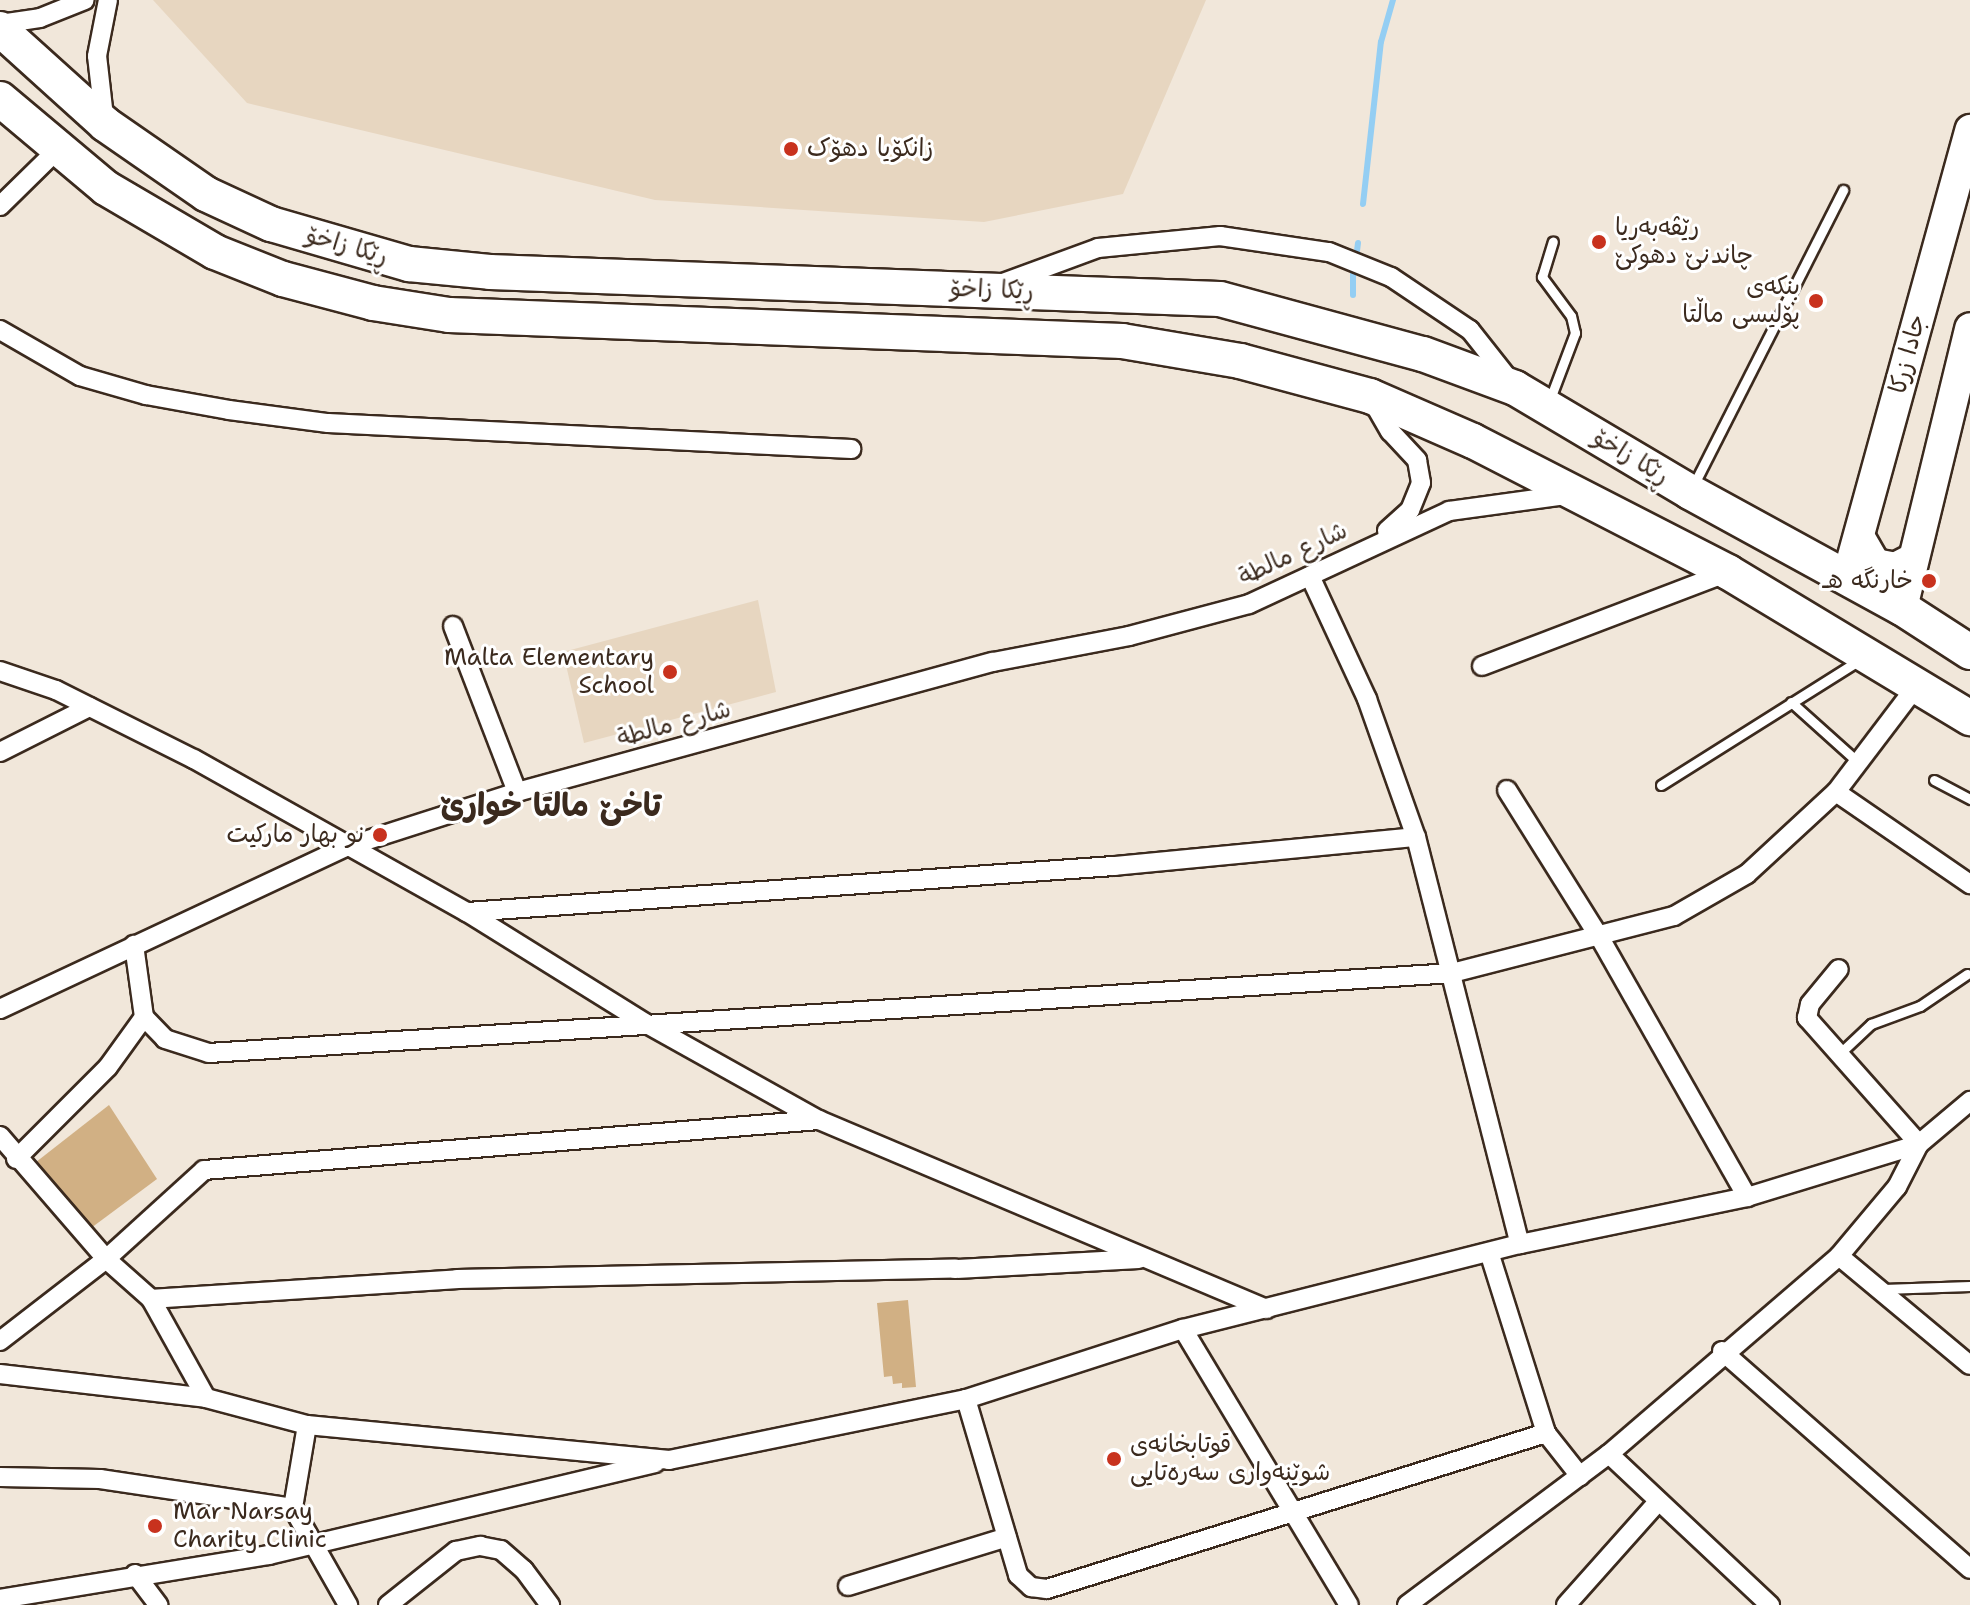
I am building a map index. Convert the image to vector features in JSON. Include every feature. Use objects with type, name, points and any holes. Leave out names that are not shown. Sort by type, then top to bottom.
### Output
[{"type":"highway","name":"ڕێکا زاخۆ","points":[[0,27],[105,124],[206,194],[271,224],[409,264],[490,272],[1125,292],[1220,299],[1294,317],[1515,388],[1690,492],[1902,608],[1970,652]]},
{"type":"highway","name":"ڕێکا زاخۆ","points":[[0,99],[56,151],[106,188],[215,252],[283,279],[373,303],[449,315],[1122,341],[1240,361],[1370,396],[1579,494],[1728,572],[1970,718]]},
{"type":"highway","points":[[1122,341],[1125,292]]},
{"type":"main road","name":"جادا زرکا","points":[[1847,578],[1970,130]]},
{"type":"main road","points":[[1902,608],[1970,328]]},
{"type":"main road","points":[[1860,538],[1875,564],[1895,568],[1913,559]]},
{"type":"street","points":[[0,27],[40,18],[85,0]]},
{"type":"street","points":[[105,124],[97,56],[108,0]]},
{"type":"street","points":[[0,206],[56,151]]},
{"type":"street","points":[[988,290],[1098,248],[1220,236],[1329,252],[1391,277],[1470,330],[1515,388]]},
{"type":"street","points":[[0,330],[80,376],[146,395],[243,412],[328,423],[851,449]]},
{"type":"street","name":"شارع مالطة","points":[[1370,396],[1390,431],[1417,460],[1421,483],[1410,510],[1377,540]]},
{"type":"street","name":"شارع مالطة","points":[[0,1009],[346,847],[517,792],[993,662],[1129,636],[1249,604],[1377,540],[1471,506],[1579,494]]},
{"type":"street","points":[[1482,666],[1728,572]]},
{"type":"street","points":[[1310,576],[1367,699],[1416,837],[1520,1244]]},
{"type":"street","points":[[453,626],[517,792]]},
{"type":"street","points":[[0,671],[89,707],[194,759],[346,847],[467,912],[647,1024],[819,1120],[1267,1309]]},
{"type":"street","points":[[134,945],[144,1017],[165,1039],[209,1053],[1452,973],[1600,938],[1674,916],[1747,874],[1836,792],[1918,684]]},
{"type":"street","points":[[0,752],[89,707]]},
{"type":"street","points":[[1507,790],[1600,938],[1747,1197]]},
{"type":"street","points":[[1836,792],[1970,884]]},
{"type":"street","points":[[467,912],[1114,866],[1416,837]]},
{"type":"street","points":[[1839,969],[1810,1004],[1807,1018],[1837,1056],[1919,1144]]},
{"type":"street","points":[[16,1159],[108,1067],[144,1017]]},
{"type":"street","points":[[1407,1605],[1609,1454],[1722,1351],[1839,1256],[1897,1187],[1919,1144],[1970,1101]]},
{"type":"street","points":[[0,1341],[106,1259],[204,1170],[819,1120]]},
{"type":"street","points":[[0,1136],[16,1159],[106,1259],[151,1299],[206,1398]]},
{"type":"street","points":[[0,1599],[316,1544],[667,1460],[966,1399],[1183,1329],[1520,1244],[1747,1197],[1919,1144]]},
{"type":"street","points":[[1489,1252],[1546,1433],[1580,1476]]},
{"type":"street","points":[[1839,1256],[1970,1365]]},
{"type":"street","points":[[151,1299],[457,1279],[955,1269],[1144,1258]]},
{"type":"street","points":[[1183,1329],[1349,1605]]},
{"type":"street","points":[[1722,1351],[1970,1569]]},
{"type":"street","points":[[0,1374],[206,1398],[307,1425],[667,1460]]},
{"type":"street","points":[[966,1399],[1018,1575],[1031,1587],[1047,1589],[1291,1510],[1546,1433]]},
{"type":"street","points":[[307,1425],[293,1508],[348,1605]]},
{"type":"street","points":[[1609,1454],[1657,1503],[1770,1605]]},
{"type":"street","points":[[0,1477],[100,1479],[293,1508]]},
{"type":"street","points":[[1566,1605],[1657,1503]]},
{"type":"street","points":[[848,1586],[1007,1537]]},
{"type":"street","points":[[388,1605],[456,1551],[480,1546],[501,1550],[524,1570],[550,1605]]},
{"type":"street","points":[[135,1574],[158,1605]]},
{"type":"lane","points":[[1690,492],[1843,190]]},
{"type":"lane","points":[[1547,406],[1575,333],[1571,316],[1542,277],[1553,242]]},
{"type":"lane","points":[[1661,785],[1868,654]]},
{"type":"lane","points":[[1791,702],[1860,764]]},
{"type":"lane","points":[[1934,780],[1970,799]]},
{"type":"lane","points":[[1837,1056],[1871,1024],[1943,993],[1967,974]]},
{"type":"lane","points":[[1880,1290],[1970,1286]]},
{"type":"shaded area","name":"زانکۆیا دهۆک","points":[[153,0],[1206,0],[1123,194],[984,222],[655,200],[247,103]]},
{"type":"shaded area","name":"Malta Elementary School","points":[[758,600],[776,692],[584,743],[563,652]]},
{"type":"building","points":[[109,1105],[157,1179],[87,1231],[31,1166]]},
{"type":"building","points":[[908,1300],[916,1387],[902,1388],[902,1383],[893,1384],[892,1376],[884,1377],[877,1303]]},
{"type":"waterway","points":[[1363,204],[1381,42],[1393,0]]},
{"type":"waterway","points":[[1357,251],[1358,243]]},
{"type":"waterway","points":[[1353,274],[1353,295]]},
{"type":"place","name":"زانکۆیا دهۆک","points":[[791,149]]},
{"type":"place","name":"رێڤەبەریا چاندنێ دهوکێ","points":[[1599,242]]},
{"type":"place","name":"بنکەی پۆلیسی ماڵتا","points":[[1816,301]]},
{"type":"place","name":"خارنگه هـ","points":[[1929,581]]},
{"type":"place","name":"Malta Elementary School","points":[[670,672]]},
{"type":"place","name":"نو بهار ماركيت","points":[[380,835]]},
{"type":"place","name":"قوتابخانەی شوێنەواری سەرەتایی","points":[[1114,1459]]},
{"type":"place","name":"Mar Narsay Charity Clinic","points":[[155,1526]]},
{"type":"district","name":"تاخێ مالتا خوارێ","points":[[551,805]]}]
